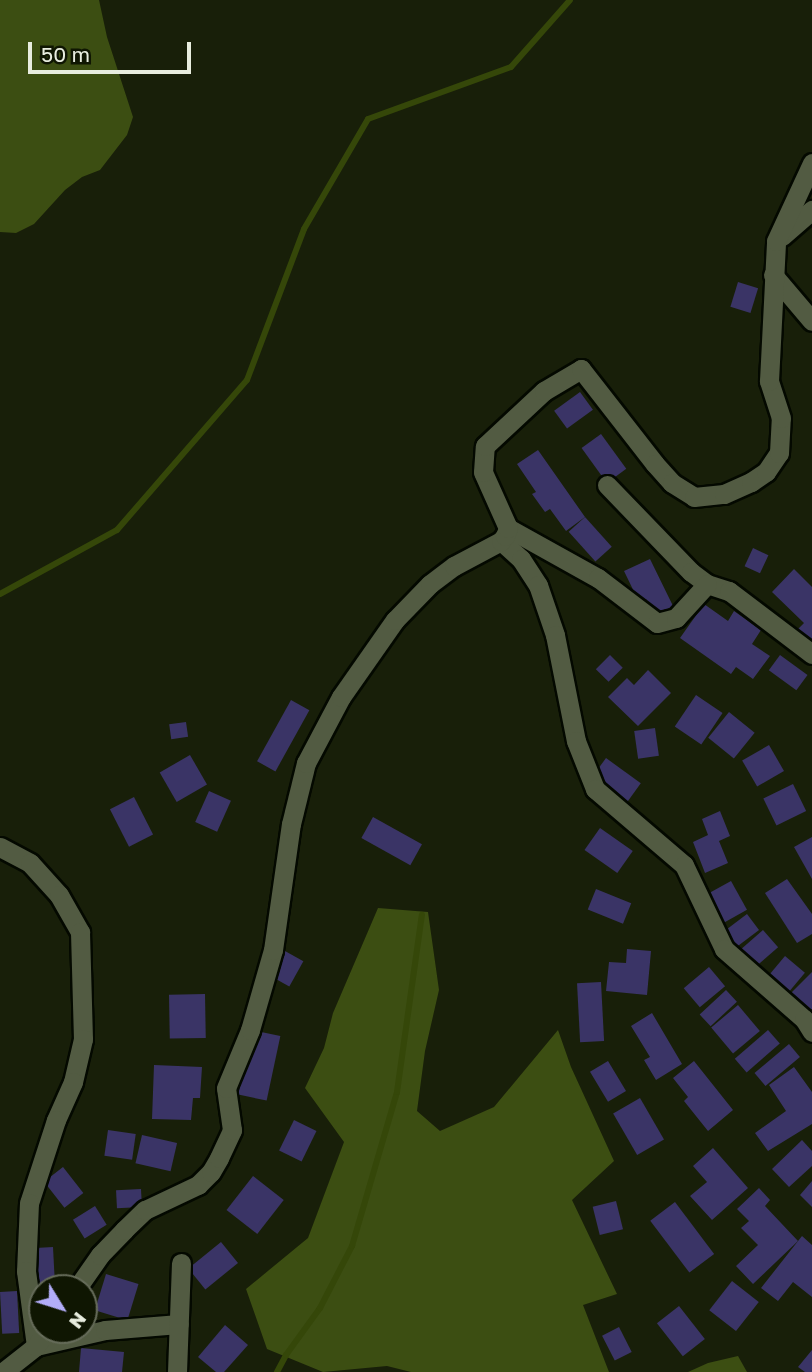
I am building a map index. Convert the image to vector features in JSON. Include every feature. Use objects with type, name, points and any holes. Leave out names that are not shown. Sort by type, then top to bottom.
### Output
[{"type":"street","points":[[812,163],[776,241],[769,381],[780,418],[780,441],[779,453],[766,472],[724,494],[694,498],[672,483],[655,464],[581,369],[544,391],[485,446],[483,472],[504,535],[538,585],[555,635],[576,741],[595,789],[684,865],[723,949],[804,1019],[812,1032]]},
{"type":"street","points":[[776,241],[812,209]]},
{"type":"street","points":[[773,275],[812,321]]},
{"type":"street","points":[[607,485],[691,572],[707,584],[729,591],[812,654]]},
{"type":"street","points":[[504,535],[598,578],[657,623],[676,618],[707,584]]},
{"type":"street","points":[[87,1274],[100,1255],[145,1210],[198,1185],[211,1172],[232,1130],[226,1088],[250,1030],[272,950],[291,824],[306,763],[327,721],[370,653],[395,620],[430,584],[504,535]]},
{"type":"street","points":[[0,847],[30,863],[59,895],[80,932],[83,1039],[73,1082],[56,1120],[29,1203],[26,1271],[28,1280]]},
{"type":"street","points":[[177,1372],[181,1263]]},
{"type":"street","points":[[98,1331],[179,1324]]},
{"type":"street","points":[[3,1372],[34,1344]]},
{"type":"green space","points":[[0,0],[99,0],[107,37],[133,117],[127,135],[100,170],[82,177],[65,190],[34,224],[16,233],[0,232]]},
{"type":"green space","points":[[378,908],[428,912],[439,990],[425,1051],[417,1111],[440,1131],[494,1107],[558,1030],[571,1067],[614,1161],[572,1200],[617,1294],[583,1305],[609,1372],[411,1372],[387,1366],[323,1372],[267,1349],[246,1289],[308,1238],[344,1142],[305,1088],[324,1048],[333,1013]]},
{"type":"green space","points":[[738,1356],[747,1372],[688,1372],[708,1363]]},
{"type":"building","points":[[738,282],[758,288],[750,313],[730,307]]},
{"type":"building","points":[[580,392],[593,410],[567,429],[554,411]]},
{"type":"building","points":[[601,434],[626,469],[607,483],[582,448]]},
{"type":"building","points":[[538,450],[585,517],[566,531],[550,509],[545,512],[532,494],[536,492],[517,464]]},
{"type":"building","points":[[585,517],[612,547],[595,561],[569,532]]},
{"type":"building","points":[[753,548],[768,555],[760,573],[745,566]]},
{"type":"building","points":[[650,559],[674,608],[655,618],[646,599],[639,602],[624,571]]},
{"type":"building","points":[[794,569],[812,587],[812,643],[798,629],[804,623],[772,592]]},
{"type":"building","points":[[704,604],[728,621],[734,611],[761,630],[752,644],[770,656],[753,679],[736,667],[731,674],[680,638]]},
{"type":"building","points":[[610,655],[623,668],[609,682],[596,669]]},
{"type":"building","points":[[780,655],[808,675],[796,690],[769,670]]},
{"type":"building","points":[[648,670],[671,693],[638,726],[608,697],[627,678],[634,685]]},
{"type":"building","points":[[696,695],[723,713],[701,744],[675,727]]},
{"type":"building","points":[[291,700],[309,710],[275,771],[257,761]]},
{"type":"building","points":[[729,712],[755,733],[734,758],[708,738]]},
{"type":"building","points":[[186,722],[188,737],[171,739],[169,724]]},
{"type":"building","points":[[655,728],[659,756],[638,759],[634,731]]},
{"type":"building","points":[[769,745],[784,771],[757,786],[742,760]]},
{"type":"building","points":[[190,755],[207,784],[177,802],[160,772]]},
{"type":"building","points":[[606,758],[641,783],[627,802],[592,777]]},
{"type":"building","points":[[793,784],[806,811],[776,825],[763,798]]},
{"type":"building","points":[[209,791],[231,801],[217,832],[195,822]]},
{"type":"building","points":[[134,797],[153,834],[129,847],[110,809]]},
{"type":"building","points":[[720,811],[730,836],[719,841],[728,863],[705,873],[693,842],[708,835],[702,819]]},
{"type":"building","points":[[373,817],[422,844],[410,865],[361,838]]},
{"type":"building","points":[[600,828],[633,851],[617,873],[585,850]]},
{"type":"building","points":[[812,837],[812,879],[794,847]]},
{"type":"building","points":[[787,879],[812,914],[812,934],[797,943],[765,893]]},
{"type":"building","points":[[731,881],[747,910],[722,924],[706,895]]},
{"type":"building","points":[[596,889],[631,903],[623,924],[588,909]]},
{"type":"building","points":[[747,914],[759,930],[736,947],[724,931]]},
{"type":"building","points":[[763,930],[778,947],[753,969],[738,952]]},
{"type":"building","points":[[627,949],[651,951],[647,995],[606,991],[609,962],[626,963]]},
{"type":"building","points":[[285,951],[303,961],[289,987],[271,976]]},
{"type":"building","points":[[785,956],[805,973],[787,994],[767,977]]},
{"type":"building","points":[[709,967],[725,986],[700,1007],[684,988]]},
{"type":"building","points":[[812,972],[812,1013],[791,993]]},
{"type":"building","points":[[601,982],[604,1041],[580,1042],[577,983]]},
{"type":"building","points":[[726,990],[737,1002],[711,1026],[700,1015]]},
{"type":"building","points":[[205,994],[206,1038],[170,1039],[169,995]]},
{"type":"building","points":[[738,1005],[760,1031],[733,1054],[711,1027]]},
{"type":"building","points":[[652,1013],[682,1064],[656,1080],[644,1060],[650,1057],[631,1026]]},
{"type":"building","points":[[252,1030],[280,1036],[267,1101],[238,1095]]},
{"type":"building","points":[[768,1030],[780,1044],[747,1072],[735,1059]]},
{"type":"building","points":[[789,1044],[800,1057],[765,1086],[755,1073]]},
{"type":"building","points":[[608,1061],[626,1091],[608,1102],[590,1072]]},
{"type":"building","points":[[694,1061],[733,1110],[708,1131],[684,1101],[688,1097],[673,1078]]},
{"type":"building","points":[[154,1065],[202,1067],[200,1098],[193,1098],[191,1120],[152,1119]]},
{"type":"building","points":[[794,1067],[812,1092],[812,1124],[768,1151],[755,1133],[786,1111],[769,1085]]},
{"type":"building","points":[[640,1098],[664,1140],[637,1155],[613,1114]]},
{"type":"building","points":[[294,1120],[316,1131],[302,1162],[279,1151]]},
{"type":"building","points":[[108,1130],[136,1134],[132,1160],[104,1156]]},
{"type":"building","points":[[142,1135],[177,1143],[171,1171],[135,1163]]},
{"type":"building","points":[[802,1140],[812,1151],[812,1166],[789,1187],[772,1169]]},
{"type":"building","points":[[713,1148],[748,1188],[712,1220],[690,1196],[707,1182],[693,1166]]},
{"type":"building","points":[[63,1167],[83,1193],[64,1208],[44,1182]]},
{"type":"building","points":[[253,1176],[284,1200],[257,1234],[227,1210]]},
{"type":"building","points":[[812,1181],[812,1207],[800,1195]]},
{"type":"building","points":[[759,1188],[770,1200],[765,1206],[798,1241],[753,1284],[736,1266],[758,1245],[741,1228],[749,1221],[737,1209]]},
{"type":"building","points":[[141,1189],[142,1207],[117,1208],[116,1190]]},
{"type":"building","points":[[616,1201],[623,1229],[600,1235],[593,1207]]},
{"type":"building","points":[[675,1202],[714,1254],[689,1273],[650,1221]]},
{"type":"building","points":[[95,1206],[107,1225],[85,1238],[73,1220]]},
{"type":"building","points":[[802,1236],[812,1245],[812,1297],[793,1282],[778,1301],[761,1288]]},
{"type":"building","points":[[221,1242],[238,1263],[205,1289],[188,1268]]},
{"type":"building","points":[[53,1247],[54,1274],[32,1274],[31,1248]]},
{"type":"building","points":[[106,1274],[139,1284],[127,1320],[98,1311],[98,1300]]},
{"type":"building","points":[[732,1281],[759,1302],[736,1331],[709,1310]]},
{"type":"building","points":[[17,1291],[19,1333],[2,1334],[0,1292]]},
{"type":"building","points":[[679,1306],[705,1339],[683,1356],[657,1323]]},
{"type":"building","points":[[225,1325],[248,1345],[224,1372],[216,1372],[198,1357]]},
{"type":"building","points":[[619,1327],[632,1352],[615,1361],[602,1336]]},
{"type":"building","points":[[81,1348],[124,1352],[122,1372],[79,1372]]},
{"type":"building","points":[[812,1350],[812,1372],[805,1372],[798,1367]]},
{"type":"waterway","points":[[0,594],[117,530],[247,380],[304,229],[368,119],[511,67],[570,0]]},
{"type":"waterway","points":[[277,1372],[320,1308],[352,1246],[397,1092],[422,915]]}]
